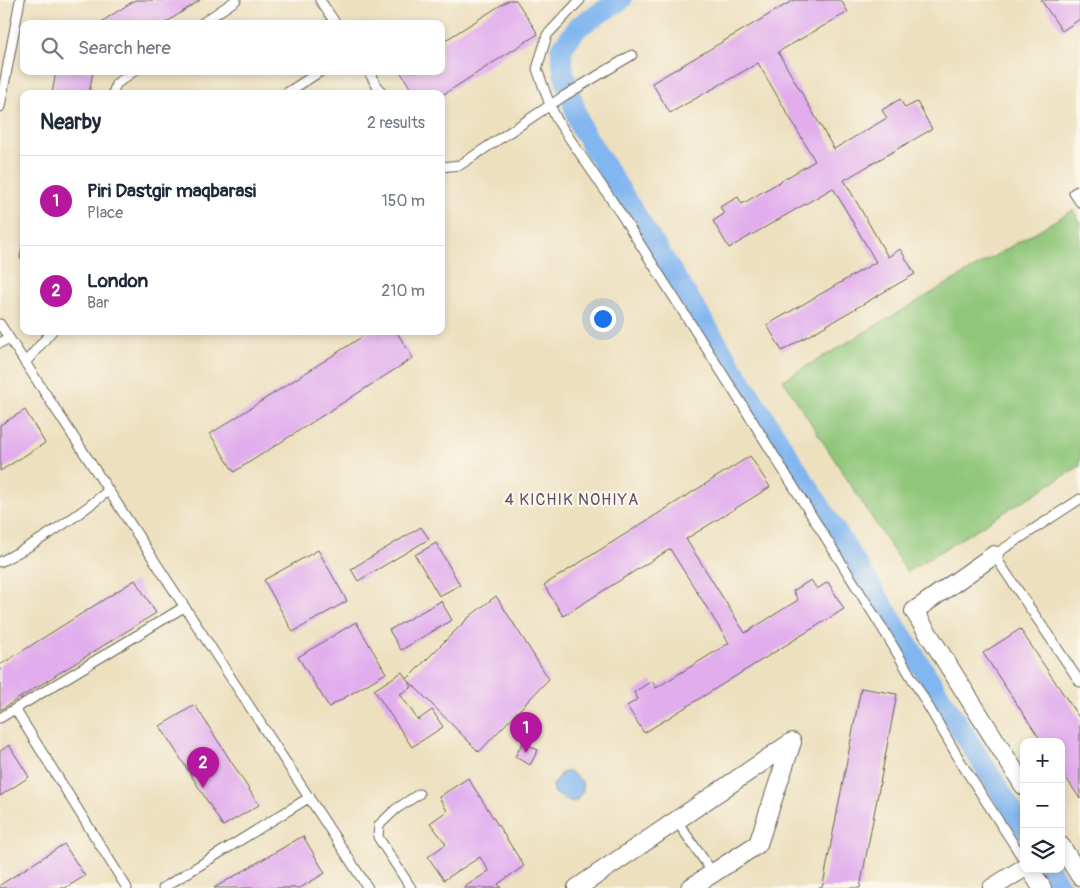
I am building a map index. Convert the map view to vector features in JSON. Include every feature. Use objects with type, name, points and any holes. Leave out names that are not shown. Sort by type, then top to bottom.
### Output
[{"type":"street","points":[[994,555],[914,610],[1022,783]]},
{"type":"street","points":[[577,888],[792,742],[758,844],[690,888]]},
{"type":"street","points":[[1065,852],[1080,876]]},
{"type":"street","points":[[992,888],[1020,870]]},
{"type":"street","points":[[1033,873],[1042,888]]},
{"type":"lane","points":[[0,107],[20,0]]},
{"type":"lane","points":[[208,20],[236,0]]},
{"type":"lane","points":[[320,0],[333,20]]},
{"type":"lane","points":[[580,0],[547,35],[537,69],[557,120],[617,208],[881,626],[965,769],[1020,854]]},
{"type":"lane","points":[[445,167],[460,165],[584,83],[632,55]]},
{"type":"lane","points":[[114,90],[116,84],[128,75]]},
{"type":"lane","points":[[291,90],[315,75]]},
{"type":"lane","points":[[370,75],[380,90]]},
{"type":"lane","points":[[1080,190],[1074,193],[1080,202]]},
{"type":"lane","points":[[0,324],[368,888]]},
{"type":"lane","points":[[25,363],[49,335]]},
{"type":"lane","points":[[0,343],[9,338]]},
{"type":"lane","points":[[0,562],[18,553],[88,507],[108,491]]},
{"type":"lane","points":[[1080,499],[994,555],[1080,682]]},
{"type":"lane","points":[[0,718],[184,607]]},
{"type":"lane","points":[[14,709],[127,888]]},
{"type":"lane","points":[[410,888],[378,836],[379,825],[396,809],[419,794]]},
{"type":"lane","points":[[163,888],[310,797]]},
{"type":"lane","points":[[676,820],[713,873]]},
{"type":"green space","points":[[1073,210],[1080,221],[1080,466],[907,572],[783,380]]},
{"type":"water","points":[[568,771],[582,781],[583,790],[577,800],[569,802],[555,793],[553,786],[560,774]]},
{"type":"building","points":[[135,0],[200,0],[170,20],[104,20]]},
{"type":"building","points":[[509,0],[516,0],[538,34],[445,93],[445,90],[412,90],[402,75],[445,75],[445,40]]},
{"type":"building","points":[[794,0],[841,0],[848,12],[778,52],[834,149],[887,118],[882,110],[900,99],[905,108],[917,102],[932,129],[844,180],[888,257],[900,249],[915,274],[782,351],[767,325],[876,262],[833,188],[729,248],[713,221],[724,214],[720,207],[738,197],[742,204],[815,161],[758,63],[670,113],[652,83]]},
{"type":"building","points":[[1041,0],[1080,0],[1080,19],[1062,31]]},
{"type":"building","points":[[55,75],[92,75],[90,90],[53,90]]},
{"type":"building","points":[[365,335],[399,335],[413,358],[234,472],[210,434]]},
{"type":"building","points":[[25,410],[45,443],[0,471],[0,425]]},
{"type":"building","points":[[750,456],[770,487],[686,539],[745,633],[798,600],[793,591],[811,580],[817,589],[828,582],[844,609],[644,733],[627,706],[638,699],[634,692],[652,681],[656,688],[729,643],[670,549],[563,616],[544,585]]},
{"type":"building","points":[[421,527],[429,539],[358,581],[351,569]]},
{"type":"building","points":[[436,543],[460,585],[439,596],[415,555]]},
{"type":"building","points":[[318,550],[347,601],[293,632],[264,580]]},
{"type":"building","points":[[135,580],[156,613],[0,710],[0,665]]},
{"type":"building","points":[[496,596],[549,679],[479,752],[407,679],[469,617]]},
{"type":"building","points":[[441,601],[452,620],[401,650],[389,630]]},
{"type":"building","points":[[356,622],[386,673],[329,707],[298,657]]},
{"type":"building","points":[[1020,629],[1080,719],[1080,799],[1065,776],[1065,738],[1039,738],[983,653]]},
{"type":"building","points":[[402,672],[412,687],[400,694],[418,720],[432,710],[443,727],[412,747],[374,690]]},
{"type":"building","points":[[861,688],[897,694],[860,888],[818,888],[823,885]]},
{"type":"building","points":[[195,705],[259,805],[223,826],[160,726]]},
{"type":"building","points":[[523,742],[538,750],[530,765],[515,757]]},
{"type":"building","points":[[9,745],[29,777],[0,796],[0,751]]},
{"type":"building","points":[[468,778],[524,866],[498,884],[501,888],[463,888],[489,871],[480,857],[444,880],[428,857],[446,844],[430,823],[447,811],[439,797]]},
{"type":"building","points":[[303,836],[325,873],[300,888],[214,888]]},
{"type":"building","points":[[64,844],[85,876],[65,888],[0,888],[0,885]]},
{"type":"waterway","points":[[621,0],[579,26],[561,49],[564,75],[581,128],[1023,828]]},
{"type":"waterway","points":[[1052,873],[1061,888]]},
{"type":"place","name":"Piri Dastgir maqbarasi","points":[[526,753]]},
{"type":"place","name":"London","points":[[203,788]]},
{"type":"district","name":"4 KICHIK NOHIYA","points":[[572,499]]}]
